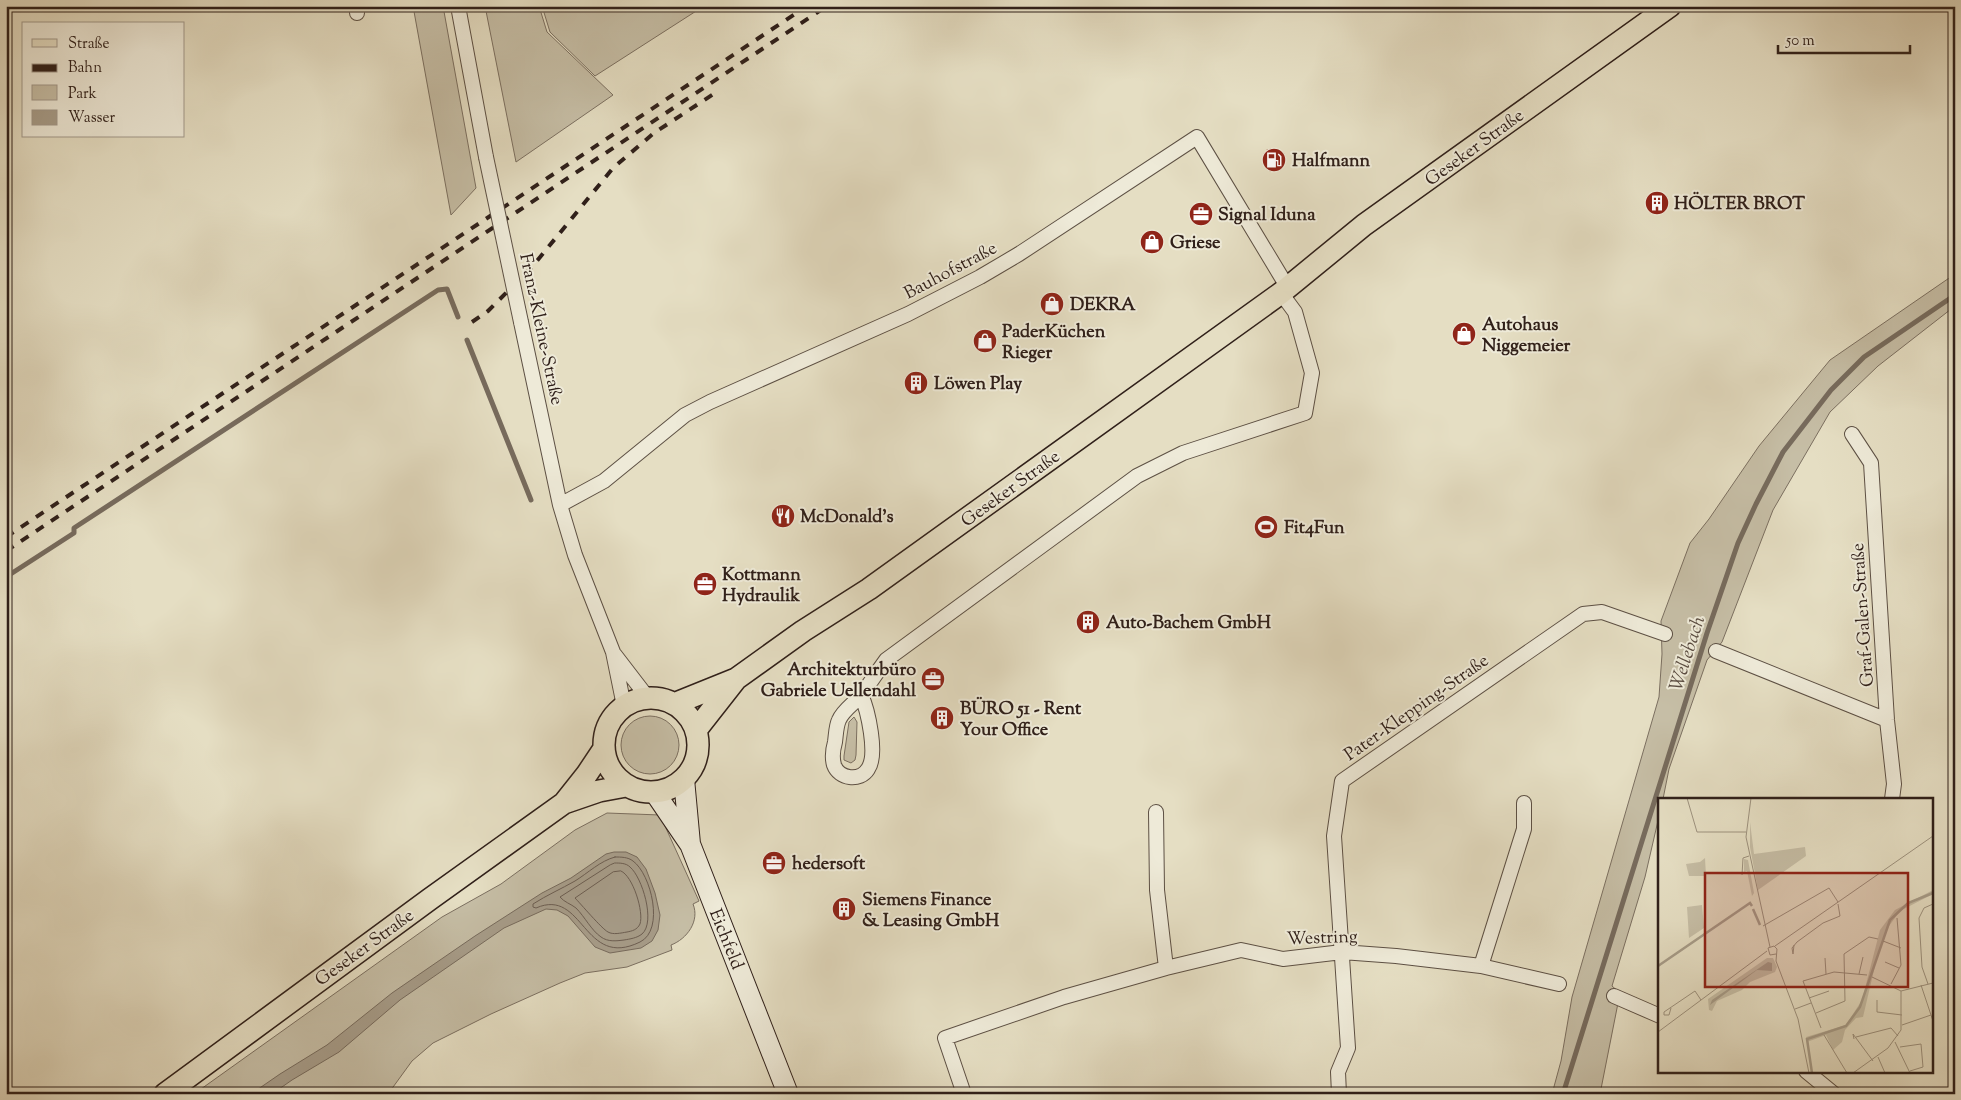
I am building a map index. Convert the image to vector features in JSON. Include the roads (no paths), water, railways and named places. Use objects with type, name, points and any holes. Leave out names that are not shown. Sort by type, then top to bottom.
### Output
[{"type":"main road","name":"Geseker Straße","points":[[674,704],[736,678],[803,631],[869,589],[1284,290],[1364,225],[1670,6]]},
{"type":"main road","name":"Geseker Straße","points":[[696,730],[736,678]]},
{"type":"main road","points":[[648,698],[663,699],[674,704],[684,711],[696,730],[698,750],[694,765],[684,779],[671,788],[655,793],[639,792],[626,786],[609,769],[603,750],[606,728],[613,716],[624,706],[635,700],[648,698]]},
{"type":"main road","name":"Geseker Straße","points":[[165,1094],[430,898],[564,803],[603,750]]},
{"type":"main road","name":"Eichfeld","points":[[684,779],[690,844],[788,1094]]},
{"type":"main road","name":"Geseker Straße","points":[[564,803],[626,786]]},
{"type":"main road","points":[[655,793],[690,844]]},
{"type":"street","name":"Franz-Kleine-Straße","points":[[458,6],[486,158],[560,504],[575,555],[612,652],[624,706]]},
{"type":"street","name":"Bauhofstraße","points":[[560,504],[604,481],[685,416],[710,402],[908,314],[980,277],[1019,254],[1197,137],[1284,290]]},
{"type":"street","points":[[861,695],[867,708],[871,760],[870,767],[866,773],[856,778],[837,770],[834,764],[834,744],[839,719],[861,695],[886,660],[1137,476],[1183,453],[1304,413],[1312,373],[1295,312],[1284,290]]},
{"type":"street","name":"Graf-Galen-Straße","points":[[1852,434],[1871,463],[1887,720],[1894,784],[1892,798]]},
{"type":"street","name":"Pater-Klepping-Straße","points":[[1339,1094],[1338,1072],[1348,1048],[1334,836],[1342,781],[1582,614],[1602,612],[1665,634]]},
{"type":"street","points":[[1716,651],[1887,720]]},
{"type":"street","name":"Franz-Kleine-Straße","points":[[612,652],[648,698]]},
{"type":"street","points":[[1481,966],[1524,829],[1524,803]]},
{"type":"street","points":[[1156,812],[1157,890],[1166,968]]},
{"type":"street","name":"Westring","points":[[964,1094],[945,1038],[1064,997],[1166,968],[1241,950],[1283,959],[1342,952],[1396,956],[1481,966],[1559,984]]},
{"type":"street","points":[[1614,996],[1658,1015]]},
{"type":"street","points":[[1807,1072],[1834,1094]]},
{"type":"water","points":[[626,852],[637,857],[646,869],[655,893],[660,915],[658,930],[652,941],[641,948],[610,953],[595,947],[568,916],[557,910],[546,909],[504,928],[400,1000],[339,1052],[272,1094],[251,1094],[327,1045],[392,993],[475,936],[542,893],[571,878],[606,854]]},
{"type":"waterway","points":[[6,577],[74,533],[74,528],[438,290],[447,289],[458,317]]},
{"type":"waterway","name":"Wellebach","points":[[1563,1094],[1707,633],[1738,543],[1756,504],[1783,452],[1831,390],[1864,357],[1955,295]]},
{"type":"waterway","points":[[467,340],[531,500]]},
{"type":"railway","points":[[6,537],[807,6]]},
{"type":"railway","points":[[6,551],[827,6]]},
{"type":"railway","points":[[472,322],[488,311],[532,267],[613,168],[654,133],[715,93]]},
{"type":"place","name":"Halfmann","points":[[1274,160]]},
{"type":"place","name":"HÖLTER BROT","points":[[1657,203]]},
{"type":"place","name":"Signal Iduna","points":[[1201,214]]},
{"type":"place","name":"Griese","points":[[1152,242]]},
{"type":"place","name":"DEKRA","points":[[1052,304]]},
{"type":"place","name":"Autohaus Niggemeier","points":[[1464,334]]},
{"type":"place","name":"PaderKüchen Rieger","points":[[985,341]]},
{"type":"place","name":"Löwen Play","points":[[916,383]]},
{"type":"place","name":"McDonald's","points":[[783,516]]},
{"type":"place","name":"Fit4Fun","points":[[1266,527]]},
{"type":"place","name":"Kottmann Hydraulik","points":[[705,584]]},
{"type":"place","name":"Auto-Bachem GmbH","points":[[1088,622]]},
{"type":"place","name":"Architekturbüro Gabriele Uellendahl","points":[[933,679]]},
{"type":"place","name":"BÜRO 51 - Rent Your Office","points":[[942,718]]},
{"type":"place","name":"hedersoft","points":[[774,863]]},
{"type":"place","name":"Siemens Finance & Leasing GmbH","points":[[844,909]]}]
